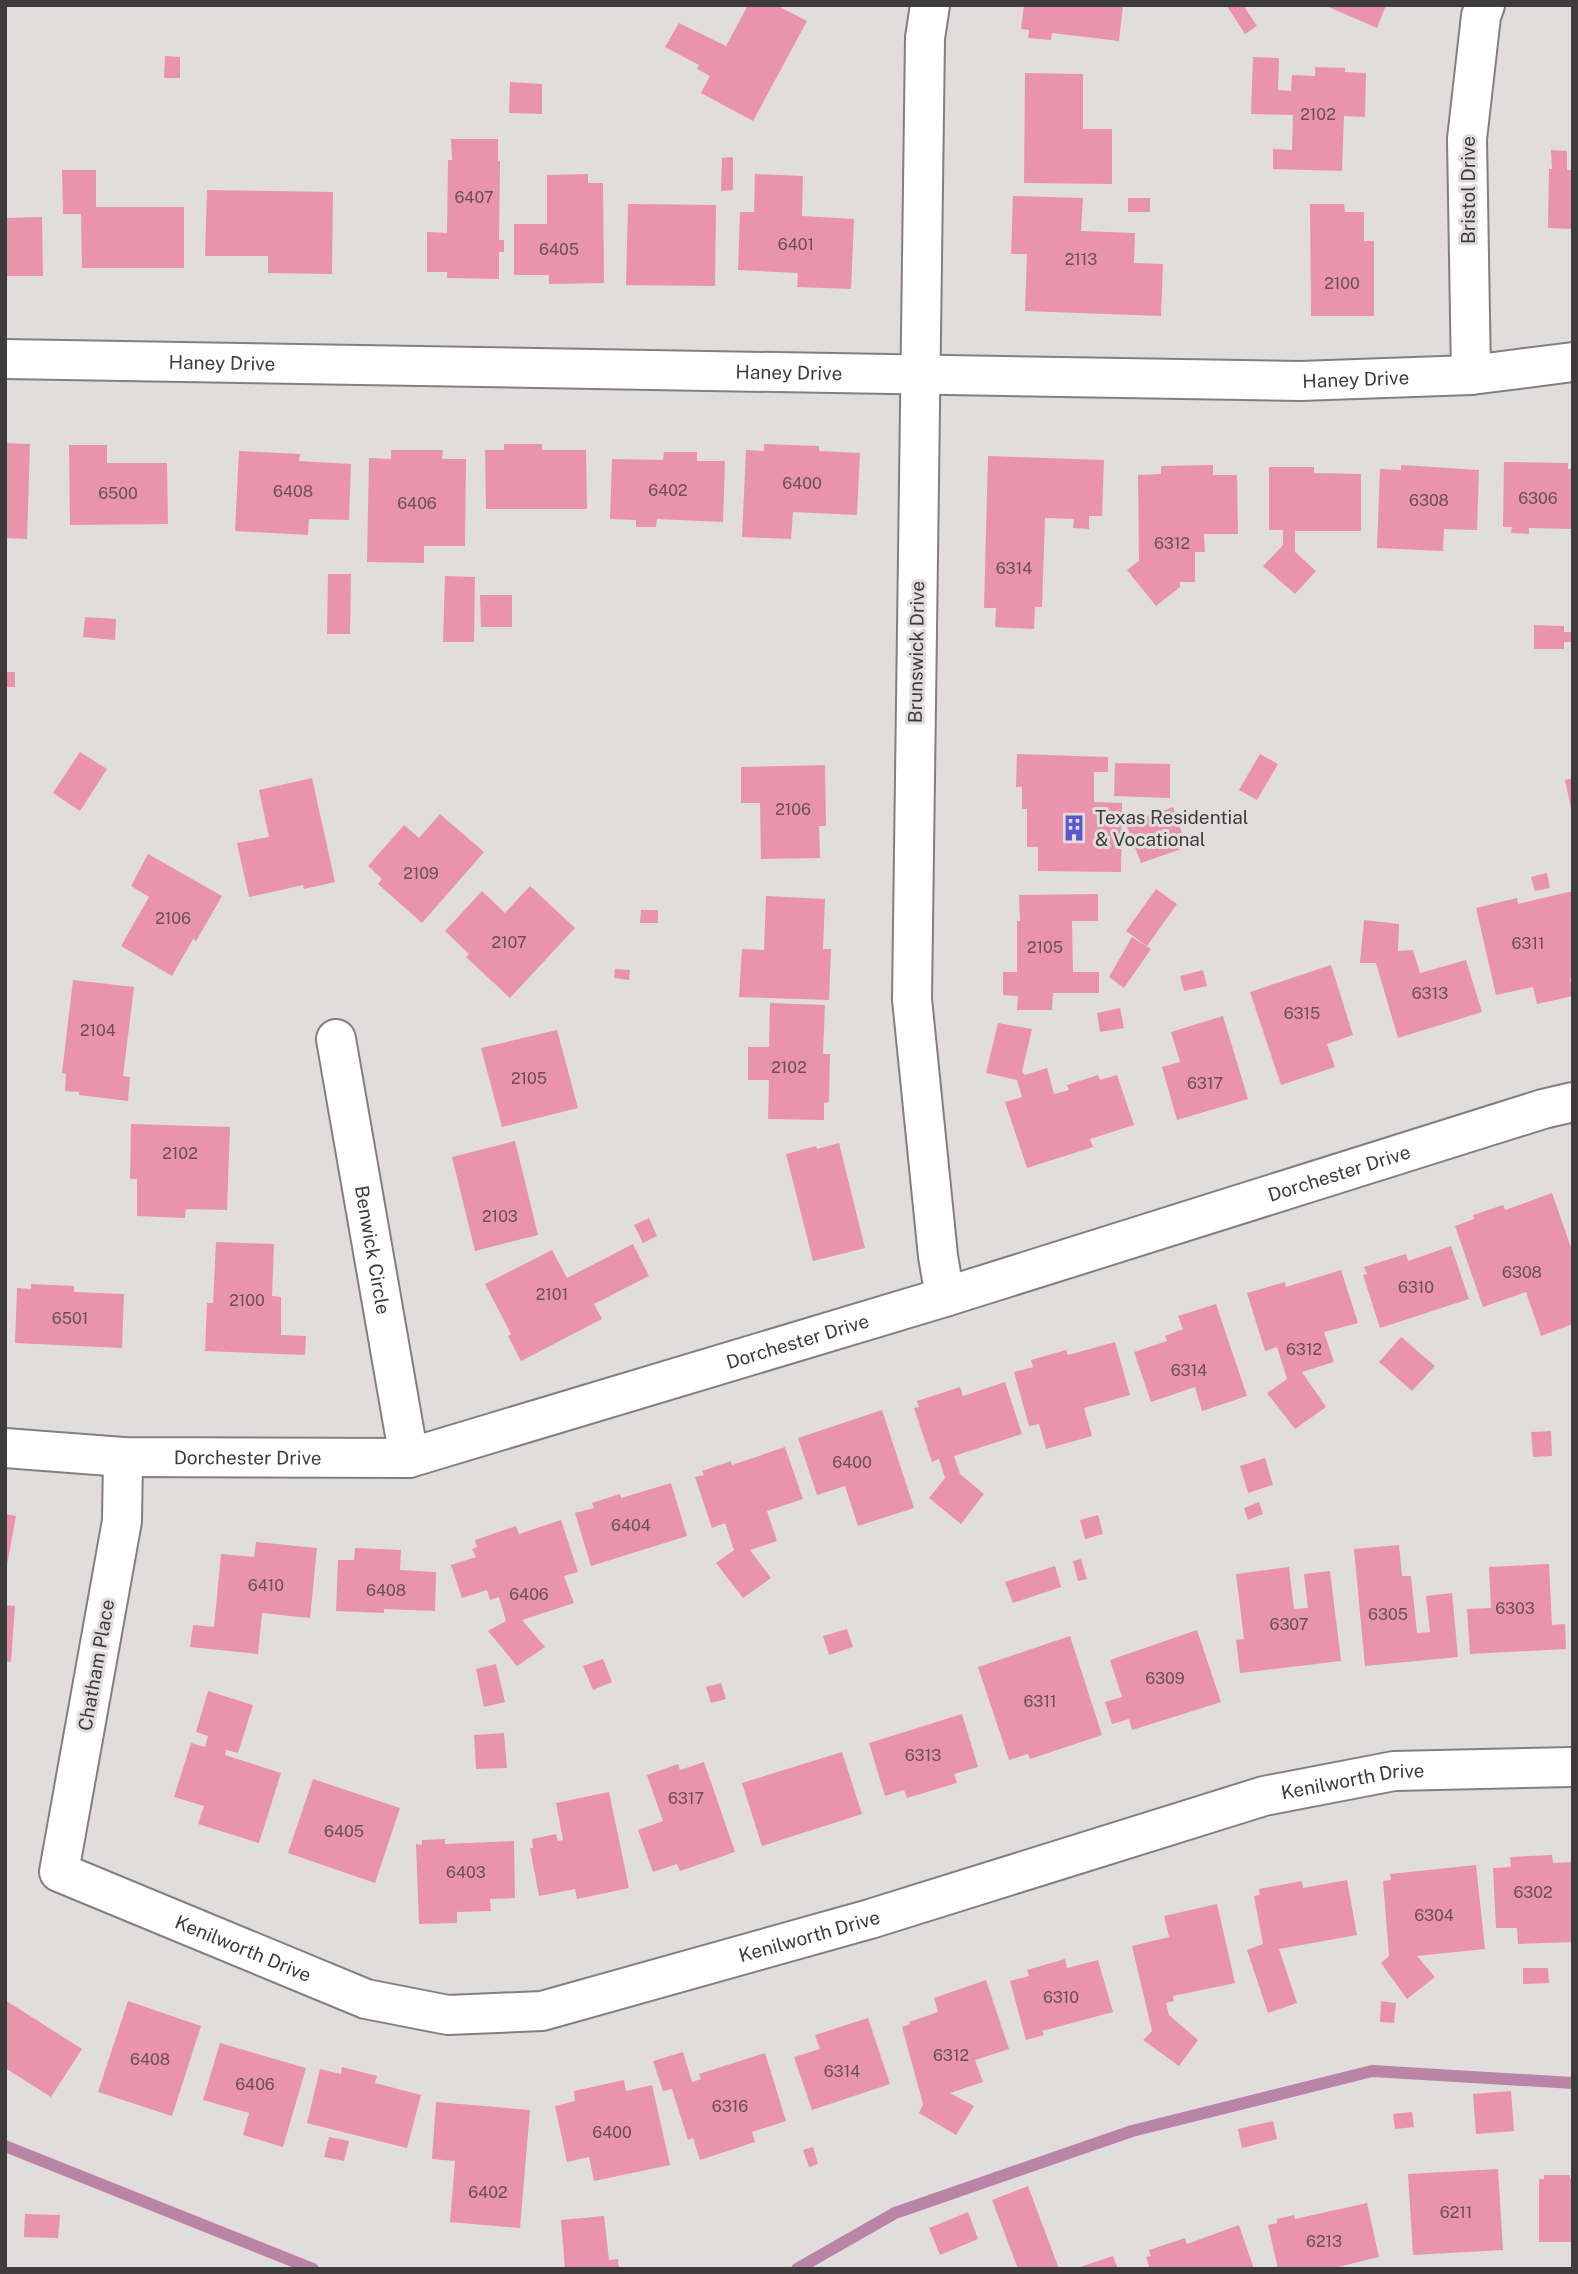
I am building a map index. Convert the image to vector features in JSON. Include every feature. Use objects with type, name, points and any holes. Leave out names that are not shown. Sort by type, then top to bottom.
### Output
[{"type":"street","name":"Brunswick Drive","points":[[930,5],[925,38],[912,999],[938,1256],[945,1297]]},
{"type":"street","name":"Bristol Drive","points":[[1472,375],[1466,139],[1481,16],[1485,5]]},
{"type":"street","name":"Haney Drive","points":[[5,359],[1300,382],[1472,375],[1573,362]]},
{"type":"street","name":"Benwick Circle","points":[[336,1039],[409,1458]]},
{"type":"street","name":"Dorchester Drive","points":[[5,1448],[123,1457],[409,1458],[945,1297],[1543,1109],[1573,1102]]},
{"type":"street","name":"Chatham Place","points":[[59,1872],[122,1521],[123,1457]]},
{"type":"street","name":"Kenilworth Drive","points":[[59,1872],[366,1999],[448,2015],[542,2011],[870,1919],[1264,1796],[1394,1771],[1573,1767]]},
{"type":"building","points":[[748,5],[776,5],[807,21],[753,121],[701,93],[710,76],[697,69],[699,65],[665,47],[679,23],[726,46]]},
{"type":"building","points":[[1024,5],[1123,5],[1119,41],[1052,33],[1051,40],[1028,38],[1029,30],[1021,29]]},
{"type":"building","points":[[1243,5],[1257,26],[1245,34],[1227,6]]},
{"type":"building","points":[[1324,5],[1386,5],[1377,28]]},
{"type":"building","points":[[165,56],[180,57],[180,78],[164,78]]},
{"type":"building","points":[[1253,57],[1279,58],[1278,90],[1291,91],[1292,75],[1315,76],[1315,67],[1345,68],[1345,72],[1366,73],[1365,117],[1344,116],[1342,171],[1273,169],[1273,149],[1292,150],[1293,115],[1251,114]]},
{"type":"building","points":[[1025,73],[1083,74],[1083,129],[1112,129],[1112,184],[1024,183]]},
{"type":"building","points":[[510,82],[542,84],[542,114],[509,113]]},
{"type":"building","points":[[451,139],[498,139],[499,240],[504,240],[504,252],[499,252],[499,279],[447,278],[447,272],[427,272],[427,232],[447,233],[448,160],[452,160]]},
{"type":"building","points":[[1551,150],[1567,151],[1567,170],[1573,170],[1573,229],[1548,228]]},
{"type":"building","points":[[733,157],[733,190],[721,191],[722,158]]},
{"type":"building","points":[[62,170],[96,170],[96,207],[184,207],[184,268],[82,268],[81,214],[63,214]]},
{"type":"building","points":[[588,174],[588,183],[603,183],[604,283],[549,284],[549,275],[514,275],[514,224],[547,224],[547,175]]},
{"type":"building","points":[[755,174],[803,176],[802,216],[854,219],[851,289],[797,287],[798,273],[738,270],[740,212],[754,212]]},
{"type":"building","points":[[207,190],[333,192],[332,274],[268,273],[268,256],[205,256]]},
{"type":"building","points":[[1013,196],[1083,198],[1081,231],[1135,233],[1134,263],[1163,264],[1161,316],[1025,311],[1027,254],[1011,254]]},
{"type":"building","points":[[1128,198],[1150,198],[1150,212],[1128,212]]},
{"type":"building","points":[[628,204],[716,205],[715,286],[626,285]]},
{"type":"building","points":[[1310,204],[1344,204],[1345,212],[1364,212],[1364,241],[1374,241],[1374,316],[1311,316]]},
{"type":"building","points":[[42,217],[43,276],[5,276],[5,218]]},
{"type":"building","points":[[5,443],[30,444],[27,539],[5,538]]},
{"type":"building","points":[[504,444],[542,444],[542,450],[586,450],[587,509],[486,509],[485,450],[504,450]]},
{"type":"building","points":[[764,444],[819,446],[819,451],[860,453],[857,515],[793,512],[791,539],[742,537],[746,450],[764,451]]},
{"type":"building","points":[[69,445],[107,445],[107,463],[167,463],[168,524],[70,525]]},
{"type":"building","points":[[391,450],[443,450],[442,459],[466,459],[465,546],[424,546],[424,563],[367,562],[369,458],[391,459]]},
{"type":"building","points":[[239,451],[300,454],[299,461],[351,464],[349,520],[309,519],[308,535],[235,531]]},
{"type":"building","points":[[664,452],[697,452],[697,461],[725,461],[723,522],[657,519],[656,527],[636,527],[636,520],[610,519],[612,459],[663,460]]},
{"type":"building","points":[[988,456],[1104,460],[1102,516],[1089,516],[1089,529],[1073,528],[1074,519],[1045,518],[1042,607],[1035,607],[1034,629],[995,627],[996,608],[984,608]]},
{"type":"building","points":[[1504,462],[1568,463],[1568,469],[1573,469],[1573,529],[1529,528],[1529,534],[1511,533],[1512,527],[1503,527]]},
{"type":"building","points":[[1213,465],[1213,475],[1237,475],[1238,534],[1204,534],[1205,552],[1195,552],[1195,582],[1180,582],[1180,587],[1156,606],[1127,570],[1139,561],[1138,475],[1161,474],[1161,466]]},
{"type":"building","points":[[1401,465],[1479,470],[1477,530],[1444,529],[1443,551],[1377,548],[1380,469],[1401,470]]},
{"type":"building","points":[[1269,467],[1314,467],[1314,473],[1361,474],[1361,531],[1295,531],[1295,552],[1316,571],[1295,594],[1263,566],[1283,545],[1283,530],[1269,530]]},
{"type":"building","points":[[328,574],[351,574],[350,634],[327,634]]},
{"type":"building","points":[[445,576],[475,577],[474,642],[443,642]]},
{"type":"building","points":[[480,595],[512,595],[512,627],[481,627]]},
{"type":"building","points":[[85,617],[116,619],[115,640],[83,637]]},
{"type":"building","points":[[1534,625],[1564,626],[1564,632],[1573,632],[1573,642],[1564,642],[1564,649],[1534,649]]},
{"type":"building","points":[[5,672],[15,672],[15,687],[5,687]]},
{"type":"building","points":[[80,752],[107,769],[80,811],[53,793]]},
{"type":"building","name":"Texas Residential & Vocational","points":[[1017,754],[1108,757],[1108,772],[1094,772],[1094,802],[1122,803],[1121,872],[1038,871],[1038,847],[1027,847],[1027,809],[1022,809],[1022,787],[1016,787]]},
{"type":"building","points":[[1260,754],[1278,764],[1257,800],[1239,790]]},
{"type":"building","points":[[1115,763],[1170,764],[1170,798],[1114,796]]},
{"type":"building","points":[[825,765],[826,826],[819,826],[820,858],[761,859],[760,803],[741,803],[741,767]]},
{"type":"building","points":[[312,778],[335,882],[304,889],[303,885],[249,897],[237,843],[269,837],[259,790]]},
{"type":"building","points":[[1573,778],[1573,813],[1572,813],[1565,780]]},
{"type":"building","points":[[1173,807],[1187,847],[1141,863],[1126,824]]},
{"type":"building","points":[[440,814],[484,852],[422,923],[378,884],[382,879],[368,866],[404,825],[419,838]]},
{"type":"building","points":[[148,854],[222,896],[172,976],[121,946],[149,897],[131,886]]},
{"type":"building","points":[[1547,873],[1550,888],[1535,891],[1531,877]]},
{"type":"building","points":[[530,886],[575,928],[510,998],[466,957],[469,954],[445,931],[482,891],[505,913]]},
{"type":"building","points":[[1156,889],[1177,904],[1147,946],[1126,931]]},
{"type":"building","points":[[1573,891],[1573,977],[1570,978],[1573,996],[1537,1004],[1533,987],[1496,995],[1476,908],[1517,898],[1518,904]]},
{"type":"building","points":[[1098,894],[1098,921],[1072,921],[1073,972],[1099,972],[1099,993],[1053,993],[1052,1010],[1017,1010],[1018,996],[1003,995],[1003,972],[1017,972],[1019,895]]},
{"type":"building","points":[[766,896],[825,899],[823,949],[831,949],[829,1000],[739,997],[742,949],[764,950]]},
{"type":"building","points":[[641,910],[658,910],[658,923],[640,923]]},
{"type":"building","points":[[1364,920],[1399,924],[1398,951],[1413,950],[1420,973],[1466,960],[1482,1012],[1398,1038],[1376,963],[1360,963]]},
{"type":"building","points":[[1132,937],[1151,949],[1124,988],[1109,977]]},
{"type":"building","points":[[1331,965],[1353,1035],[1327,1044],[1335,1067],[1281,1085],[1250,992]]},
{"type":"building","points":[[615,969],[630,970],[629,980],[614,978]]},
{"type":"building","points":[[1203,970],[1207,986],[1184,991],[1180,976]]},
{"type":"building","points":[[73,980],[134,987],[123,1076],[130,1077],[128,1101],[65,1091],[66,1074],[62,1073]]},
{"type":"building","points":[[770,1003],[825,1005],[823,1054],[830,1054],[829,1102],[824,1103],[824,1120],[768,1119],[769,1080],[748,1080],[748,1047],[769,1047]]},
{"type":"building","points":[[1120,1008],[1124,1028],[1100,1032],[1097,1013]]},
{"type":"building","points":[[1223,1016],[1248,1099],[1177,1120],[1162,1067],[1180,1062],[1171,1032]]},
{"type":"building","points":[[998,1023],[1032,1029],[1022,1072],[1025,1075],[1047,1068],[1054,1094],[1069,1090],[1067,1085],[1098,1075],[1100,1080],[1117,1075],[1134,1125],[1090,1139],[1093,1147],[1027,1168],[1005,1102],[1022,1097],[1017,1080],[986,1073]]},
{"type":"building","points":[[557,1030],[578,1108],[502,1127],[481,1048]]},
{"type":"building","points":[[131,1124],[230,1127],[227,1210],[186,1209],[185,1218],[137,1216],[137,1179],[130,1179]]},
{"type":"building","points":[[515,1141],[538,1235],[475,1251],[452,1157]]},
{"type":"building","points":[[839,1143],[865,1248],[813,1261],[786,1154]]},
{"type":"building","points":[[1552,1193],[1573,1253],[1573,1324],[1541,1336],[1526,1292],[1483,1307],[1455,1226],[1474,1219],[1473,1215],[1503,1205],[1505,1210]]},
{"type":"building","points":[[649,1218],[657,1236],[643,1243],[634,1225]]},
{"type":"building","points":[[216,1242],[274,1244],[272,1296],[281,1297],[281,1335],[306,1336],[305,1355],[205,1351],[207,1303],[213,1303]]},
{"type":"building","points":[[633,1244],[649,1276],[594,1304],[602,1319],[521,1361],[508,1336],[511,1334],[485,1284],[552,1250],[567,1278]]},
{"type":"building","points":[[1451,1246],[1469,1299],[1380,1328],[1363,1275],[1367,1274],[1364,1267],[1406,1254],[1408,1261]]},
{"type":"building","points":[[1341,1270],[1358,1323],[1324,1332],[1334,1362],[1302,1372],[1326,1407],[1295,1429],[1267,1393],[1287,1379],[1277,1347],[1265,1351],[1247,1293],[1285,1282],[1286,1287]]},
{"type":"building","points":[[31,1284],[74,1286],[74,1292],[124,1294],[122,1348],[15,1343],[17,1288],[31,1289]]},
{"type":"building","points":[[1216,1304],[1247,1396],[1202,1411],[1195,1387],[1151,1402],[1134,1352],[1167,1341],[1165,1336],[1183,1329],[1178,1316]]},
{"type":"building","points":[[1401,1337],[1435,1366],[1412,1391],[1379,1362]]},
{"type":"building","points":[[1115,1342],[1130,1395],[1084,1408],[1092,1436],[1046,1449],[1039,1424],[1029,1426],[1014,1372],[1033,1367],[1031,1360],[1066,1350],[1068,1355]]},
{"type":"building","points":[[1005,1382],[1022,1434],[954,1456],[960,1474],[984,1494],[961,1524],[929,1498],[945,1478],[939,1459],[932,1462],[914,1408],[919,1407],[917,1401],[960,1387],[963,1396]]},
{"type":"building","points":[[882,1410],[914,1508],[858,1526],[845,1486],[817,1495],[798,1438]]},
{"type":"building","points":[[1551,1431],[1552,1456],[1533,1457],[1531,1432]]},
{"type":"building","points":[[785,1447],[803,1499],[767,1511],[777,1541],[750,1550],[771,1578],[743,1598],[716,1563],[734,1550],[725,1523],[712,1528],[695,1477],[704,1475],[702,1471],[731,1461],[732,1465]]},
{"type":"building","points":[[1265,1458],[1273,1485],[1248,1493],[1240,1466]]},
{"type":"building","points":[[671,1483],[687,1536],[591,1566],[575,1513],[594,1508],[592,1503],[620,1494],[621,1498]]},
{"type":"building","points":[[1259,1502],[1263,1514],[1248,1520],[1244,1508]]},
{"type":"building","points":[[5,1514],[16,1516],[7,1565],[5,1565]]},
{"type":"building","points":[[1098,1515],[1103,1534],[1085,1539],[1080,1520]]},
{"type":"building","points":[[561,1520],[578,1572],[564,1576],[574,1603],[522,1620],[545,1647],[517,1666],[488,1631],[506,1621],[499,1597],[490,1600],[487,1590],[462,1598],[451,1565],[476,1557],[472,1549],[477,1547],[475,1540],[516,1526],[519,1534]]},
{"type":"building","points":[[256,1542],[317,1548],[310,1618],[262,1613],[258,1654],[190,1647],[193,1625],[214,1627],[221,1554],[254,1557]]},
{"type":"building","points":[[1399,1545],[1402,1576],[1411,1576],[1417,1633],[1430,1632],[1426,1596],[1452,1593],[1458,1657],[1365,1666],[1354,1549]]},
{"type":"building","points":[[355,1548],[401,1550],[400,1570],[436,1572],[435,1611],[336,1611],[338,1560],[354,1560]]},
{"type":"building","points":[[1081,1559],[1087,1579],[1078,1581],[1073,1561]]},
{"type":"building","points":[[1549,1564],[1552,1625],[1565,1624],[1566,1649],[1470,1654],[1467,1609],[1491,1608],[1489,1567]]},
{"type":"building","points":[[1055,1566],[1061,1587],[1013,1603],[1005,1582]]},
{"type":"building","points":[[1289,1567],[1294,1609],[1308,1608],[1304,1574],[1330,1571],[1341,1661],[1240,1673],[1236,1640],[1244,1639],[1236,1574]]},
{"type":"building","points":[[5,1605],[15,1606],[11,1662],[5,1661]]},
{"type":"building","points":[[847,1629],[853,1647],[829,1655],[823,1636]]},
{"type":"building","points":[[1197,1630],[1221,1702],[1132,1730],[1129,1719],[1112,1724],[1105,1702],[1122,1697],[1110,1660]]},
{"type":"building","points":[[1070,1636],[1102,1735],[1030,1759],[1028,1754],[1009,1760],[978,1667]]},
{"type":"building","points":[[603,1659],[612,1682],[593,1690],[583,1666]]},
{"type":"building","points":[[496,1664],[505,1702],[484,1707],[476,1669]]},
{"type":"building","points":[[721,1683],[726,1699],[711,1703],[706,1687]]},
{"type":"building","points":[[208,1691],[253,1705],[238,1753],[226,1750],[225,1755],[281,1773],[259,1843],[198,1824],[204,1806],[174,1797],[191,1743],[205,1747],[208,1736],[196,1732]]},
{"type":"building","points":[[962,1714],[978,1767],[954,1774],[957,1783],[907,1798],[904,1790],[885,1796],[869,1743]]},
{"type":"building","points":[[504,1733],[507,1768],[476,1769],[474,1735]]},
{"type":"building","points":[[842,1752],[862,1814],[762,1846],[742,1783]]},
{"type":"building","points":[[704,1762],[735,1852],[680,1871],[677,1864],[653,1872],[638,1830],[663,1821],[647,1775],[678,1764],[680,1770]]},
{"type":"building","points":[[313,1779],[400,1808],[375,1883],[288,1853]]},
{"type":"building","points":[[609,1792],[629,1888],[577,1899],[575,1889],[539,1896],[530,1848],[533,1848],[532,1839],[556,1834],[558,1841],[563,1840],[556,1803]]},
{"type":"building","points":[[445,1839],[445,1844],[514,1841],[515,1898],[490,1899],[491,1911],[457,1912],[457,1923],[419,1924],[416,1844],[422,1845],[422,1840]]},
{"type":"building","points":[[1552,1855],[1553,1863],[1573,1862],[1572,1942],[1518,1944],[1517,1928],[1496,1928],[1493,1868],[1511,1867],[1510,1857]]},
{"type":"building","points":[[1476,1865],[1485,1949],[1417,1956],[1435,1977],[1407,1999],[1381,1963],[1389,1956],[1383,1881],[1391,1880],[1390,1874]]},
{"type":"building","points":[[1347,1880],[1357,1935],[1279,1949],[1297,2003],[1268,2013],[1247,1950],[1263,1944],[1254,1896],[1260,1895],[1259,1889],[1302,1881],[1303,1888]]},
{"type":"building","points":[[1217,1904],[1235,1983],[1173,1996],[1174,2001],[1166,2003],[1169,2015],[1198,2040],[1179,2066],[1143,2040],[1152,2031],[1132,1946],[1169,1937],[1164,1916]]},
{"type":"building","points":[[1065,1959],[1067,1968],[1098,1960],[1113,2012],[1042,2031],[1044,2035],[1026,2040],[1010,1981],[1029,1976],[1027,1970]]},
{"type":"building","points":[[1523,1968],[1548,1968],[1549,1983],[1523,1984]]},
{"type":"building","points":[[986,1980],[1009,2049],[975,2060],[983,2082],[950,2093],[974,2106],[956,2135],[919,2113],[923,2104],[902,2027],[938,2012],[934,1998]]},
{"type":"building","points":[[5,2000],[82,2049],[51,2097],[5,2068]]},
{"type":"building","points":[[128,2001],[201,2026],[172,2116],[98,2092]]},
{"type":"building","points":[[1381,2001],[1396,2003],[1394,2023],[1380,2022]]},
{"type":"building","points":[[868,2018],[890,2084],[812,2110],[794,2057],[820,2049],[815,2035]]},
{"type":"building","points":[[220,2043],[306,2068],[283,2147],[243,2135],[249,2113],[203,2100]]},
{"type":"building","points":[[683,2052],[692,2082],[701,2079],[699,2074],[765,2053],[786,2121],[752,2132],[755,2142],[700,2160],[693,2138],[688,2140],[672,2089],[663,2091],[653,2061]]},
{"type":"building","points":[[342,2067],[377,2076],[375,2083],[421,2095],[407,2148],[307,2123],[320,2069],[341,2074]]},
{"type":"building","points":[[624,2080],[626,2091],[652,2085],[670,2165],[594,2181],[589,2157],[567,2162],[555,2106],[575,2101],[574,2091]]},
{"type":"building","points":[[1511,2091],[1514,2131],[1476,2134],[1473,2094]]},
{"type":"building","points":[[436,2102],[530,2110],[520,2228],[450,2222],[455,2161],[432,2159]]},
{"type":"building","points":[[1412,2112],[1414,2127],[1395,2129],[1393,2114]]},
{"type":"building","points":[[1273,2121],[1277,2139],[1242,2148],[1238,2129]]},
{"type":"building","points":[[329,2137],[349,2141],[344,2161],[324,2157]]},
{"type":"building","points":[[813,2147],[818,2164],[809,2167],[803,2150]]},
{"type":"building","points":[[1498,2169],[1503,2250],[1413,2255],[1408,2174]]},
{"type":"building","points":[[1544,2175],[1570,2175],[1570,2179],[1573,2179],[1573,2242],[1539,2242],[1539,2179],[1544,2179]]},
{"type":"building","points":[[1028,2186],[1059,2269],[1018,2269],[992,2200]]},
{"type":"building","points":[[1367,2203],[1379,2257],[1330,2269],[1278,2269],[1268,2225],[1277,2223],[1277,2219],[1294,2215],[1295,2219]]},
{"type":"building","points":[[968,2212],[978,2239],[940,2255],[929,2228]]},
{"type":"building","points":[[25,2214],[60,2215],[58,2238],[24,2237]]},
{"type":"building","points":[[604,2216],[609,2260],[618,2259],[619,2269],[565,2269],[561,2220]]},
{"type":"building","points":[[1239,2225],[1254,2269],[1150,2269],[1146,2257],[1151,2256],[1149,2250],[1185,2238],[1187,2244]]},
{"type":"building","points":[[1113,2256],[1118,2269],[1077,2269],[1077,2268]]},
{"type":"waterway","points":[[797,2269],[895,2213],[1132,2131],[1372,2071],[1573,2083]]},
{"type":"waterway","points":[[5,2146],[313,2269]]},
{"type":"place","name":"Texas Residential & Vocational","points":[[1074,828]]}]
